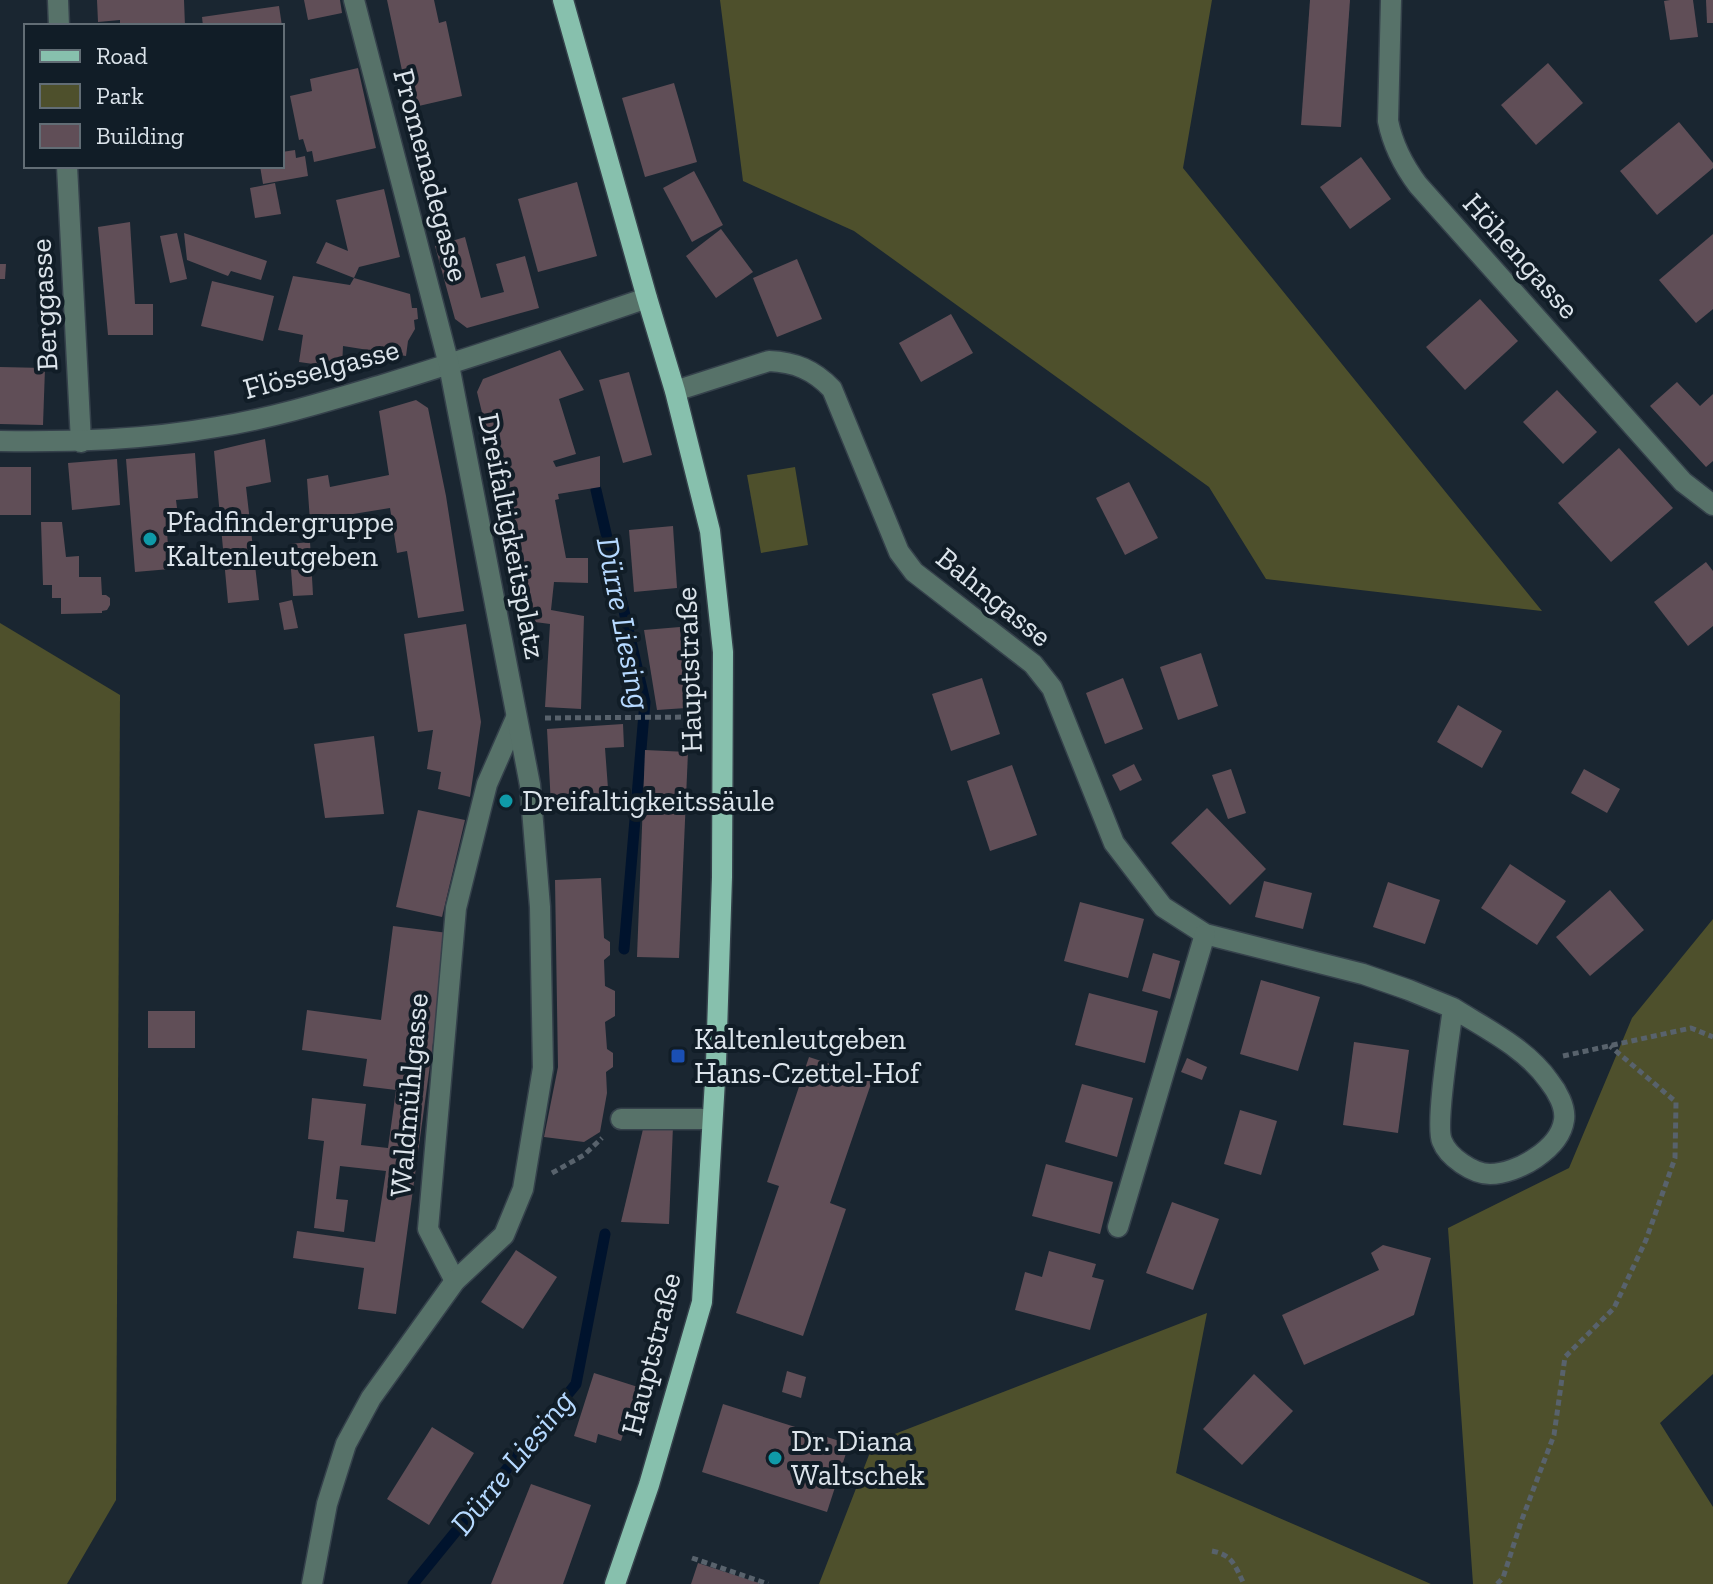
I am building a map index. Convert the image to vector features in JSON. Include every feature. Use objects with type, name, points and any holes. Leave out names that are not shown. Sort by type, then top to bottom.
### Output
[{"type":"main road","name":"Hauptstraße","points":[[563,0],[675,391],[710,531],[723,652],[722,877],[716,1063],[702,1302],[649,1485],[615,1584]]},
{"type":"street","points":[[58,0],[59,24]]},
{"type":"street","name":"Promenadegasse","points":[[354,0],[449,365]]},
{"type":"street","name":"Höhengasse","points":[[1391,0],[1388,121],[1391,139],[1407,171],[1683,482],[1713,505]]},
{"type":"street","name":"Berggasse","points":[[67,168],[81,442]]},
{"type":"street","name":"Flösselgasse","points":[[0,441],[129,439],[270,417],[449,365],[647,298]]},
{"type":"street","name":"Bahngasse","points":[[675,391],[769,361],[804,367],[824,380],[832,389],[899,552],[914,572],[1033,664],[1052,688],[1114,843],[1163,907],[1205,934],[1363,974],[1409,990],[1453,1008],[1516,1048],[1549,1081],[1561,1101],[1565,1118],[1561,1132],[1549,1147],[1530,1162],[1489,1174],[1468,1167],[1450,1156],[1440,1139],[1453,1008]]},
{"type":"street","name":"Dreifaltigkeitsplatz","points":[[449,365],[530,785],[540,907],[543,1068],[523,1189]]},
{"type":"street","name":"Waldmühlgasse","points":[[455,1281],[428,1229],[456,908],[487,784],[516,718]]},
{"type":"street","points":[[1118,1227],[1205,934]]},
{"type":"street","points":[[621,1119],[712,1119]]},
{"type":"street","points":[[312,1584],[327,1504],[346,1444],[371,1398],[455,1281],[504,1235],[523,1189]]},
{"type":"path","points":[[516,718],[723,716]]},
{"type":"path","points":[[1534,1063],[1691,1028],[1713,1037]]},
{"type":"path","points":[[1497,1584],[1503,1578],[1554,1435],[1565,1357],[1614,1308],[1646,1240],[1675,1158],[1676,1102],[1610,1046]]},
{"type":"path","points":[[523,1189],[584,1155],[621,1119]]},
{"type":"path","points":[[1212,1551],[1231,1559],[1244,1584]]},
{"type":"path","points":[[692,1558],[768,1584]]},
{"type":"green space","points":[[720,0],[1212,0],[1183,168],[1542,611],[1266,579],[1209,487],[854,231],[743,181]]},
{"type":"green space","points":[[795,467],[808,545],[761,553],[747,475]]},
{"type":"green space","points":[[0,623],[120,695],[116,1500],[67,1584],[0,1584]]},
{"type":"green space","points":[[1713,919],[1713,1374],[1660,1423],[1713,1507],[1713,1584],[1473,1584],[1448,1228],[1569,1168],[1632,1018]]},
{"type":"green space","points":[[1207,1313],[1176,1473],[1431,1584],[819,1584],[874,1442]]},
{"type":"building","points":[[97,0],[184,0],[185,24],[120,24],[120,20],[98,22]]},
{"type":"building","points":[[304,0],[340,0],[342,13],[308,20]]},
{"type":"building","points":[[387,0],[434,0],[439,23],[446,21],[462,96],[410,108]]},
{"type":"building","points":[[1310,0],[1350,0],[1341,127],[1301,125]]},
{"type":"building","points":[[1693,0],[1698,37],[1670,40],[1664,1]]},
{"type":"building","points":[[1706,0],[1713,0],[1713,23],[1707,23]]},
{"type":"building","points":[[279,6],[282,24],[203,24],[202,17]]},
{"type":"building","points":[[1548,63],[1583,103],[1536,145],[1501,105]]},
{"type":"building","points":[[358,68],[376,148],[314,162],[312,151],[307,152],[303,139],[299,140],[290,96],[312,91],[310,79]]},
{"type":"building","points":[[674,83],[697,162],[645,177],[622,98]]},
{"type":"building","points":[[1679,122],[1713,163],[1713,168],[1657,215],[1620,171]]},
{"type":"building","points":[[295,150],[296,158],[305,156],[308,176],[263,184],[260,168],[284,168],[284,152]]},
{"type":"building","points":[[1361,157],[1391,199],[1350,229],[1320,187]]},
{"type":"building","points":[[694,171],[723,225],[692,242],[663,188]]},
{"type":"building","points":[[577,182],[597,256],[538,272],[518,199]]},
{"type":"building","points":[[275,183],[281,214],[255,218],[250,188]]},
{"type":"building","points":[[384,189],[400,257],[359,267],[354,278],[316,263],[326,242],[348,251],[336,200]]},
{"type":"building","points":[[130,222],[135,304],[153,304],[153,335],[108,335],[98,227]]},
{"type":"building","points":[[721,229],[753,272],[716,298],[686,256]]},
{"type":"building","points":[[177,233],[187,279],[170,283],[160,236]]},
{"type":"building","points":[[184,233],[267,261],[261,280],[231,271],[228,276],[187,260]]},
{"type":"building","points":[[1713,234],[1713,309],[1696,323],[1659,280]]},
{"type":"building","points":[[465,237],[481,298],[504,292],[496,264],[525,256],[539,308],[467,328],[455,319],[435,246]]},
{"type":"building","points":[[797,259],[822,319],[777,337],[753,278]]},
{"type":"building","points":[[0,264],[6,264],[5,279],[0,279]]},
{"type":"building","points":[[293,276],[350,285],[354,278],[410,294],[412,308],[417,308],[418,319],[414,320],[415,329],[408,341],[406,356],[343,346],[342,368],[299,362],[303,335],[278,330]]},
{"type":"building","points":[[212,281],[274,296],[263,341],[201,326]]},
{"type":"building","points":[[1480,299],[1518,341],[1465,390],[1426,347]]},
{"type":"building","points":[[951,314],[973,353],[921,382],[899,343]]},
{"type":"building","points":[[560,350],[584,390],[559,399],[576,454],[553,461],[556,467],[600,456],[600,487],[558,494],[559,499],[555,500],[566,558],[588,558],[588,583],[554,582],[551,610],[584,616],[581,709],[545,707],[550,624],[520,620],[524,558],[513,558],[506,511],[477,392],[483,379]]},
{"type":"building","points":[[0,367],[45,368],[43,425],[0,424]]},
{"type":"building","points":[[629,372],[652,455],[623,463],[599,380]]},
{"type":"building","points":[[1677,382],[1700,406],[1713,394],[1713,461],[1706,467],[1650,406]]},
{"type":"building","points":[[1557,390],[1597,432],[1563,464],[1523,422]]},
{"type":"building","points":[[416,400],[428,408],[464,611],[418,618],[407,551],[397,553],[390,508],[310,521],[307,479],[328,475],[330,487],[389,475],[379,411]]},
{"type":"building","points":[[265,439],[271,482],[246,487],[259,600],[228,603],[214,451]]},
{"type":"building","points":[[1619,448],[1673,508],[1611,562],[1558,503]]},
{"type":"building","name":"Pfadfindergruppe Kaltenleutgeben","points":[[195,453],[198,498],[176,500],[177,508],[165,509],[170,569],[135,572],[126,459]]},
{"type":"building","points":[[117,459],[120,505],[72,510],[68,463]]},
{"type":"building","points":[[0,467],[31,467],[31,515],[0,515]]},
{"type":"building","points":[[1129,482],[1158,538],[1125,555],[1096,498]]},
{"type":"building","points":[[41,522],[62,522],[66,557],[79,556],[79,577],[101,577],[102,595],[110,598],[107,610],[102,613],[61,614],[61,598],[52,598],[52,585],[43,585]]},
{"type":"building","points":[[673,526],[677,588],[634,592],[629,530]]},
{"type":"building","points":[[310,542],[313,595],[293,596],[289,544]]},
{"type":"building","points":[[1706,562],[1713,571],[1713,626],[1688,646],[1654,602]]},
{"type":"building","points":[[292,600],[298,628],[284,630],[279,603]]},
{"type":"building","points":[[466,624],[481,722],[470,797],[438,789],[441,772],[427,769],[433,730],[418,732],[404,634]]},
{"type":"building","points":[[680,627],[686,708],[657,710],[644,630]]},
{"type":"building","points":[[1201,653],[1218,706],[1178,720],[1160,667]]},
{"type":"building","points":[[982,678],[1000,734],[951,751],[932,694]]},
{"type":"building","points":[[1123,678],[1143,729],[1105,744],[1086,693]]},
{"type":"building","points":[[1458,705],[1502,731],[1482,768],[1437,742]]},
{"type":"building","points":[[623,724],[624,747],[605,748],[609,802],[551,806],[547,729]]},
{"type":"building","points":[[374,736],[384,814],[325,818],[314,744]]},
{"type":"building","points":[[645,750],[688,752],[679,958],[637,957]]},
{"type":"building","points":[[1134,764],[1142,780],[1120,791],[1112,775]]},
{"type":"building","points":[[1012,765],[1037,835],[990,851],[967,781]]},
{"type":"building","points":[[1231,769],[1246,813],[1228,819],[1212,775]]},
{"type":"building","points":[[1584,769],[1620,789],[1607,813],[1571,793]]},
{"type":"building","points":[[1207,808],[1266,869],[1230,905],[1171,843]]},
{"type":"building","points":[[418,810],[465,820],[442,917],[396,907]]},
{"type":"building","points":[[1510,864],[1566,901],[1537,945],[1481,908]]},
{"type":"building","points":[[601,878],[604,938],[610,942],[610,955],[604,960],[605,986],[615,991],[615,1016],[605,1022],[607,1049],[613,1053],[613,1067],[606,1072],[607,1093],[600,1132],[584,1142],[544,1137],[558,1067],[555,880]]},
{"type":"building","points":[[1264,881],[1312,893],[1303,929],[1255,917]]},
{"type":"building","points":[[1388,882],[1440,900],[1425,944],[1373,927]]},
{"type":"building","points":[[1610,890],[1644,930],[1590,976],[1556,937]]},
{"type":"building","points":[[1080,902],[1144,919],[1128,978],[1064,961]]},
{"type":"building","points":[[393,926],[448,933],[396,1314],[358,1309],[364,1268],[293,1258],[297,1231],[375,1242],[386,1171],[340,1166],[336,1199],[348,1200],[344,1232],[314,1228],[324,1141],[308,1139],[312,1098],[366,1104],[361,1145],[388,1148],[396,1090],[363,1086],[367,1059],[302,1050],[307,1010],[381,1020]]},
{"type":"building","points":[[1153,953],[1180,961],[1170,999],[1142,991]]},
{"type":"building","points":[[1261,980],[1320,997],[1298,1071],[1240,1054]]},
{"type":"building","points":[[1089,993],[1158,1011],[1145,1063],[1075,1045]]},
{"type":"building","points":[[148,1011],[195,1011],[195,1048],[148,1048]]},
{"type":"building","points":[[1354,1042],[1409,1050],[1398,1133],[1343,1125]]},
{"type":"building","points":[[809,1057],[873,1078],[830,1203],[846,1209],[803,1336],[736,1313],[779,1186],[767,1182]]},
{"type":"building","points":[[1187,1058],[1207,1067],[1202,1080],[1181,1072]]},
{"type":"building","points":[[1082,1084],[1133,1098],[1117,1157],[1065,1142]]},
{"type":"building","points":[[1240,1110],[1277,1121],[1261,1175],[1224,1164]]},
{"type":"building","points":[[644,1125],[673,1126],[669,1224],[621,1222]]},
{"type":"building","points":[[1046,1164],[1113,1182],[1100,1234],[1032,1216]]},
{"type":"building","points":[[1172,1202],[1219,1219],[1193,1290],[1146,1273]]},
{"type":"building","points":[[1383,1245],[1431,1258],[1414,1315],[1304,1365],[1282,1315],[1379,1270],[1371,1253]]},
{"type":"building","points":[[516,1250],[557,1277],[523,1329],[481,1302]]},
{"type":"building","points":[[1049,1251],[1096,1264],[1092,1277],[1104,1280],[1090,1330],[1015,1310],[1025,1272],[1042,1277]]},
{"type":"building","points":[[787,1371],[806,1377],[801,1398],[782,1392]]},
{"type":"building","points":[[594,1373],[638,1387],[621,1441],[598,1434],[596,1443],[574,1436]]},
{"type":"building","points":[[1254,1374],[1293,1411],[1242,1465],[1203,1429]]},
{"type":"building","name":"Dr. Diana Waltschek","points":[[723,1404],[849,1444],[827,1512],[702,1472]]},
{"type":"building","points":[[432,1427],[474,1453],[429,1525],[387,1499]]},
{"type":"building","points":[[531,1484],[591,1505],[563,1584],[491,1584]]},
{"type":"building","points":[[698,1563],[759,1583],[759,1584],[691,1584]]},
{"type":"waterway","name":"Dürre Liesing","points":[[596,490],[645,702],[624,949]]},
{"type":"waterway","name":"Dürre Liesing","points":[[413,1584],[576,1384],[605,1234]]},
{"type":"place","name":"Pfadfindergruppe Kaltenleutgeben","points":[[150,539]]},
{"type":"place","name":"Dreifaltigkeitssäule","points":[[506,801]]},
{"type":"place","name":"Kaltenleutgeben Hans-Czettel-Hof","points":[[678,1056]]},
{"type":"place","name":"Dr. Diana Waltschek","points":[[775,1458]]}]
